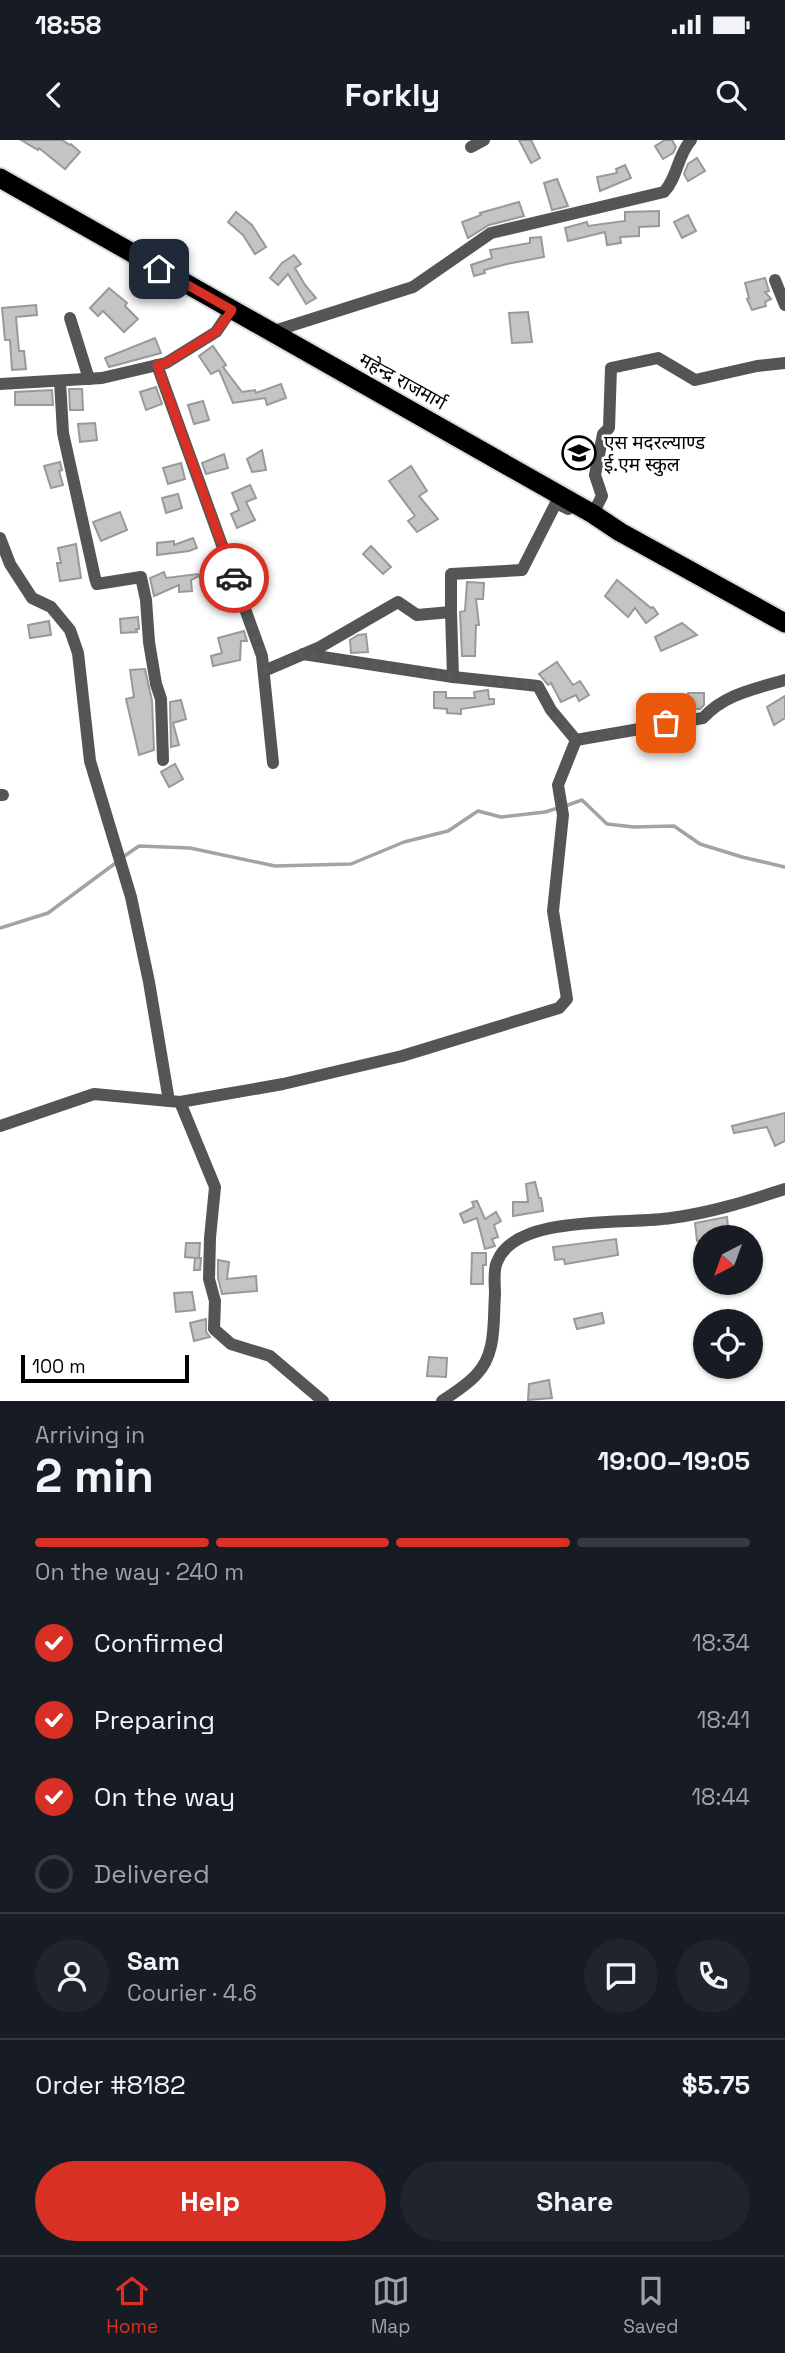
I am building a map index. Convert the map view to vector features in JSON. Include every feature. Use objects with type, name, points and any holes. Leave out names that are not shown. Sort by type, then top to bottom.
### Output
[{"type":"highway","name":"महेन्द्र राजमार्ग","points":[[0,178],[593,514],[620,532],[785,622]]},
{"type":"street","points":[[471,147],[484,140]]},
{"type":"street","points":[[271,332],[413,287],[491,233],[664,192],[673,183],[677,164],[691,140]]},
{"type":"street","points":[[775,280],[785,306]]},
{"type":"street","points":[[0,384],[89,379],[166,363],[216,332],[232,310]]},
{"type":"street","points":[[70,318],[89,379]]},
{"type":"street","points":[[593,514],[602,496],[595,475],[603,434],[609,428],[611,368],[658,358],[695,380],[757,366],[785,363]]},
{"type":"street","points":[[157,365],[262,656],[274,764]]},
{"type":"street","points":[[60,381],[63,433],[97,584],[141,577],[146,600],[149,642],[161,698],[163,760]]},
{"type":"street","points":[[453,677],[452,574],[522,570],[556,503],[620,532]]},
{"type":"street","points":[[0,538],[10,564],[32,598],[51,607],[70,629],[78,653],[90,761],[131,897],[175,1101],[215,1187],[209,1279],[215,1301],[215,1329],[231,1344],[270,1356],[323,1401]]},
{"type":"street","points":[[264,671],[320,648],[398,602],[417,615],[451,612]]},
{"type":"street","points":[[303,654],[453,677],[538,686],[551,710],[576,740]]},
{"type":"street","points":[[576,740],[703,718],[716,704],[785,680]]},
{"type":"street","points":[[0,1126],[94,1094],[175,1101],[283,1084],[402,1056],[559,1008],[566,999],[553,911],[564,815],[558,785],[576,740]]},
{"type":"street","points":[[442,1401],[485,1365],[492,1340],[497,1262],[518,1238],[582,1222],[624,1223],[674,1218],[740,1204],[785,1189]]},
{"type":"building","points":[[21,140],[62,140],[80,152],[65,169],[39,148],[38,150]]},
{"type":"building","points":[[519,140],[531,140],[540,158],[531,163]]},
{"type":"building","points":[[665,140],[672,140],[676,147],[673,153],[663,159],[655,146]]},
{"type":"building","points":[[697,158],[705,171],[688,181],[684,174],[688,164]]},
{"type":"building","points":[[625,165],[631,178],[600,191],[597,177],[617,173],[616,169]]},
{"type":"building","points":[[557,179],[568,206],[552,210],[544,183]]},
{"type":"building","points":[[519,202],[524,216],[489,225],[468,238],[462,222],[481,215],[480,213]]},
{"type":"building","points":[[659,211],[659,226],[639,227],[639,236],[620,237],[621,243],[607,245],[605,232],[568,241],[565,228],[587,222],[588,226],[625,221],[625,212]]},
{"type":"building","points":[[236,212],[252,225],[266,247],[255,254],[243,235],[228,222]]},
{"type":"building","points":[[688,215],[696,231],[682,238],[674,222]]},
{"type":"building","points":[[541,237],[544,257],[484,270],[485,273],[474,276],[471,265],[492,258],[490,250],[530,243],[530,238]]},
{"type":"building","points":[[294,255],[301,264],[295,268],[316,298],[306,304],[288,274],[278,285],[270,278],[282,263]]},
{"type":"building","points":[[765,278],[769,291],[765,292],[771,299],[765,302],[766,306],[752,310],[745,283]]},
{"type":"building","points":[[109,288],[127,303],[125,306],[138,319],[124,332],[103,311],[98,316],[90,308]]},
{"type":"building","points":[[36,305],[37,315],[16,317],[19,351],[24,351],[26,369],[12,370],[10,340],[5,340],[2,308]]},
{"type":"building","points":[[528,312],[532,342],[512,343],[509,313]]},
{"type":"building","points":[[155,338],[161,353],[109,367],[105,358]]},
{"type":"building","points":[[213,346],[226,365],[223,367],[242,392],[255,390],[256,393],[281,384],[286,398],[267,405],[265,398],[233,403],[219,370],[211,374],[199,356]]},
{"type":"building","points":[[156,387],[162,404],[146,410],[140,392]]},
{"type":"building","points":[[69,389],[82,389],[83,410],[70,410]]},
{"type":"building","points":[[52,390],[53,405],[15,405],[15,392]]},
{"type":"building","points":[[203,401],[209,420],[194,424],[188,405]]},
{"type":"building","points":[[95,423],[97,440],[80,442],[78,424]]},
{"type":"building","points":[[262,450],[266,470],[252,472],[247,459]]},
{"type":"building","points":[[224,454],[228,468],[206,474],[202,463]]},
{"type":"building","points":[[60,462],[62,470],[59,471],[63,485],[51,488],[44,466]]},
{"type":"building","points":[[181,463],[185,479],[168,484],[163,468]]},
{"type":"building","points":[[411,466],[427,491],[419,496],[438,519],[417,532],[408,521],[415,516],[389,481]]},
{"type":"building","points":[[250,485],[256,498],[246,502],[255,520],[237,528],[231,514],[239,510],[232,493]]},
{"type":"building","points":[[178,494],[182,508],[166,513],[162,498]]},
{"type":"building","points":[[120,512],[127,530],[101,541],[93,522]]},
{"type":"building","points":[[193,538],[197,548],[157,555],[157,543],[174,541],[174,545]]},
{"type":"building","points":[[76,544],[81,578],[60,581],[58,548]]},
{"type":"building","points":[[371,546],[391,567],[383,574],[363,554]]},
{"type":"building","points":[[164,572],[166,578],[199,576],[191,580],[192,591],[179,592],[179,585],[154,596],[150,578]]},
{"type":"building","points":[[617,580],[653,607],[658,614],[646,623],[635,608],[628,617],[605,596]]},
{"type":"building","points":[[467,582],[484,583],[483,599],[476,599],[479,625],[476,625],[475,656],[462,656],[460,612],[465,611]]},
{"type":"building","points":[[138,617],[137,632],[121,633],[120,619]]},
{"type":"building","points":[[49,621],[51,635],[30,638],[28,625]]},
{"type":"building","points":[[682,623],[697,635],[661,651],[655,637]]},
{"type":"building","points":[[244,631],[247,641],[241,641],[240,660],[213,666],[211,656],[222,653],[218,638]]},
{"type":"building","points":[[366,634],[368,652],[351,653],[350,640]]},
{"type":"building","points":[[557,662],[573,685],[580,681],[589,695],[579,701],[576,695],[561,702],[551,683],[548,685],[539,674]]},
{"type":"building","points":[[145,669],[152,701],[154,750],[139,755],[126,699],[134,697],[130,670]]},
{"type":"building","points":[[488,690],[489,699],[494,699],[494,704],[461,709],[461,714],[434,708],[434,692],[446,692],[446,698],[475,698],[474,692]]},
{"type":"building","points":[[688,693],[704,693],[704,705],[700,709],[688,709]]},
{"type":"building","points":[[785,696],[785,718],[774,725],[767,707]]},
{"type":"building","points":[[181,700],[186,719],[173,723],[179,745],[171,747],[170,702]]},
{"type":"building","points":[[175,764],[183,779],[169,787],[161,772]]},
{"type":"building","points":[[785,1113],[785,1141],[775,1146],[767,1127],[734,1133],[732,1126]]},
{"type":"building","points":[[535,1182],[543,1211],[513,1216],[513,1202],[528,1202],[526,1184]]},
{"type":"building","points":[[477,1201],[485,1219],[496,1212],[501,1221],[494,1225],[498,1237],[492,1239],[495,1246],[485,1249],[477,1218],[464,1223],[460,1214],[474,1207],[472,1202]]},
{"type":"building","points":[[727,1217],[728,1225],[695,1225]]},
{"type":"building","points":[[616,1239],[618,1255],[565,1264],[564,1259],[555,1260],[553,1247]]},
{"type":"building","points":[[186,1243],[200,1243],[200,1270],[194,1270],[195,1258],[185,1257]]},
{"type":"building","points":[[472,1253],[486,1253],[483,1284],[471,1284]]},
{"type":"building","points":[[218,1260],[229,1262],[227,1279],[256,1276],[257,1291],[222,1294],[218,1278]]},
{"type":"building","points":[[192,1292],[195,1310],[176,1312],[174,1293]]},
{"type":"building","points":[[602,1313],[604,1323],[577,1329],[574,1319]]},
{"type":"building","points":[[206,1319],[206,1332],[210,1337],[194,1341],[190,1323]]},
{"type":"building","points":[[429,1357],[447,1358],[446,1377],[427,1376]]},
{"type":"building","points":[[549,1380],[552,1398],[528,1400],[529,1384]]},
{"type":"waterway","points":[[565,806],[582,800],[607,824],[634,827],[674,826],[700,844],[785,867]]},
{"type":"waterway","points":[[123,857],[139,846],[190,848],[275,866],[351,864],[404,842],[448,831],[478,811],[501,817],[558,808]]},
{"type":"waterway","points":[[0,928],[48,913],[117,862]]},
{"type":"way so far","points":[[234,578],[262,656],[264,671],[303,654],[470,680],[538,686],[551,710],[576,740],[666,723]]},
{"type":"place","name":"एस मदरल्याण्ड ई.एम स्कुल","points":[[579,453]]},
{"type":"route","points":[[159,269],[232,310],[216,332],[166,363],[157,365],[234,578]]}]
